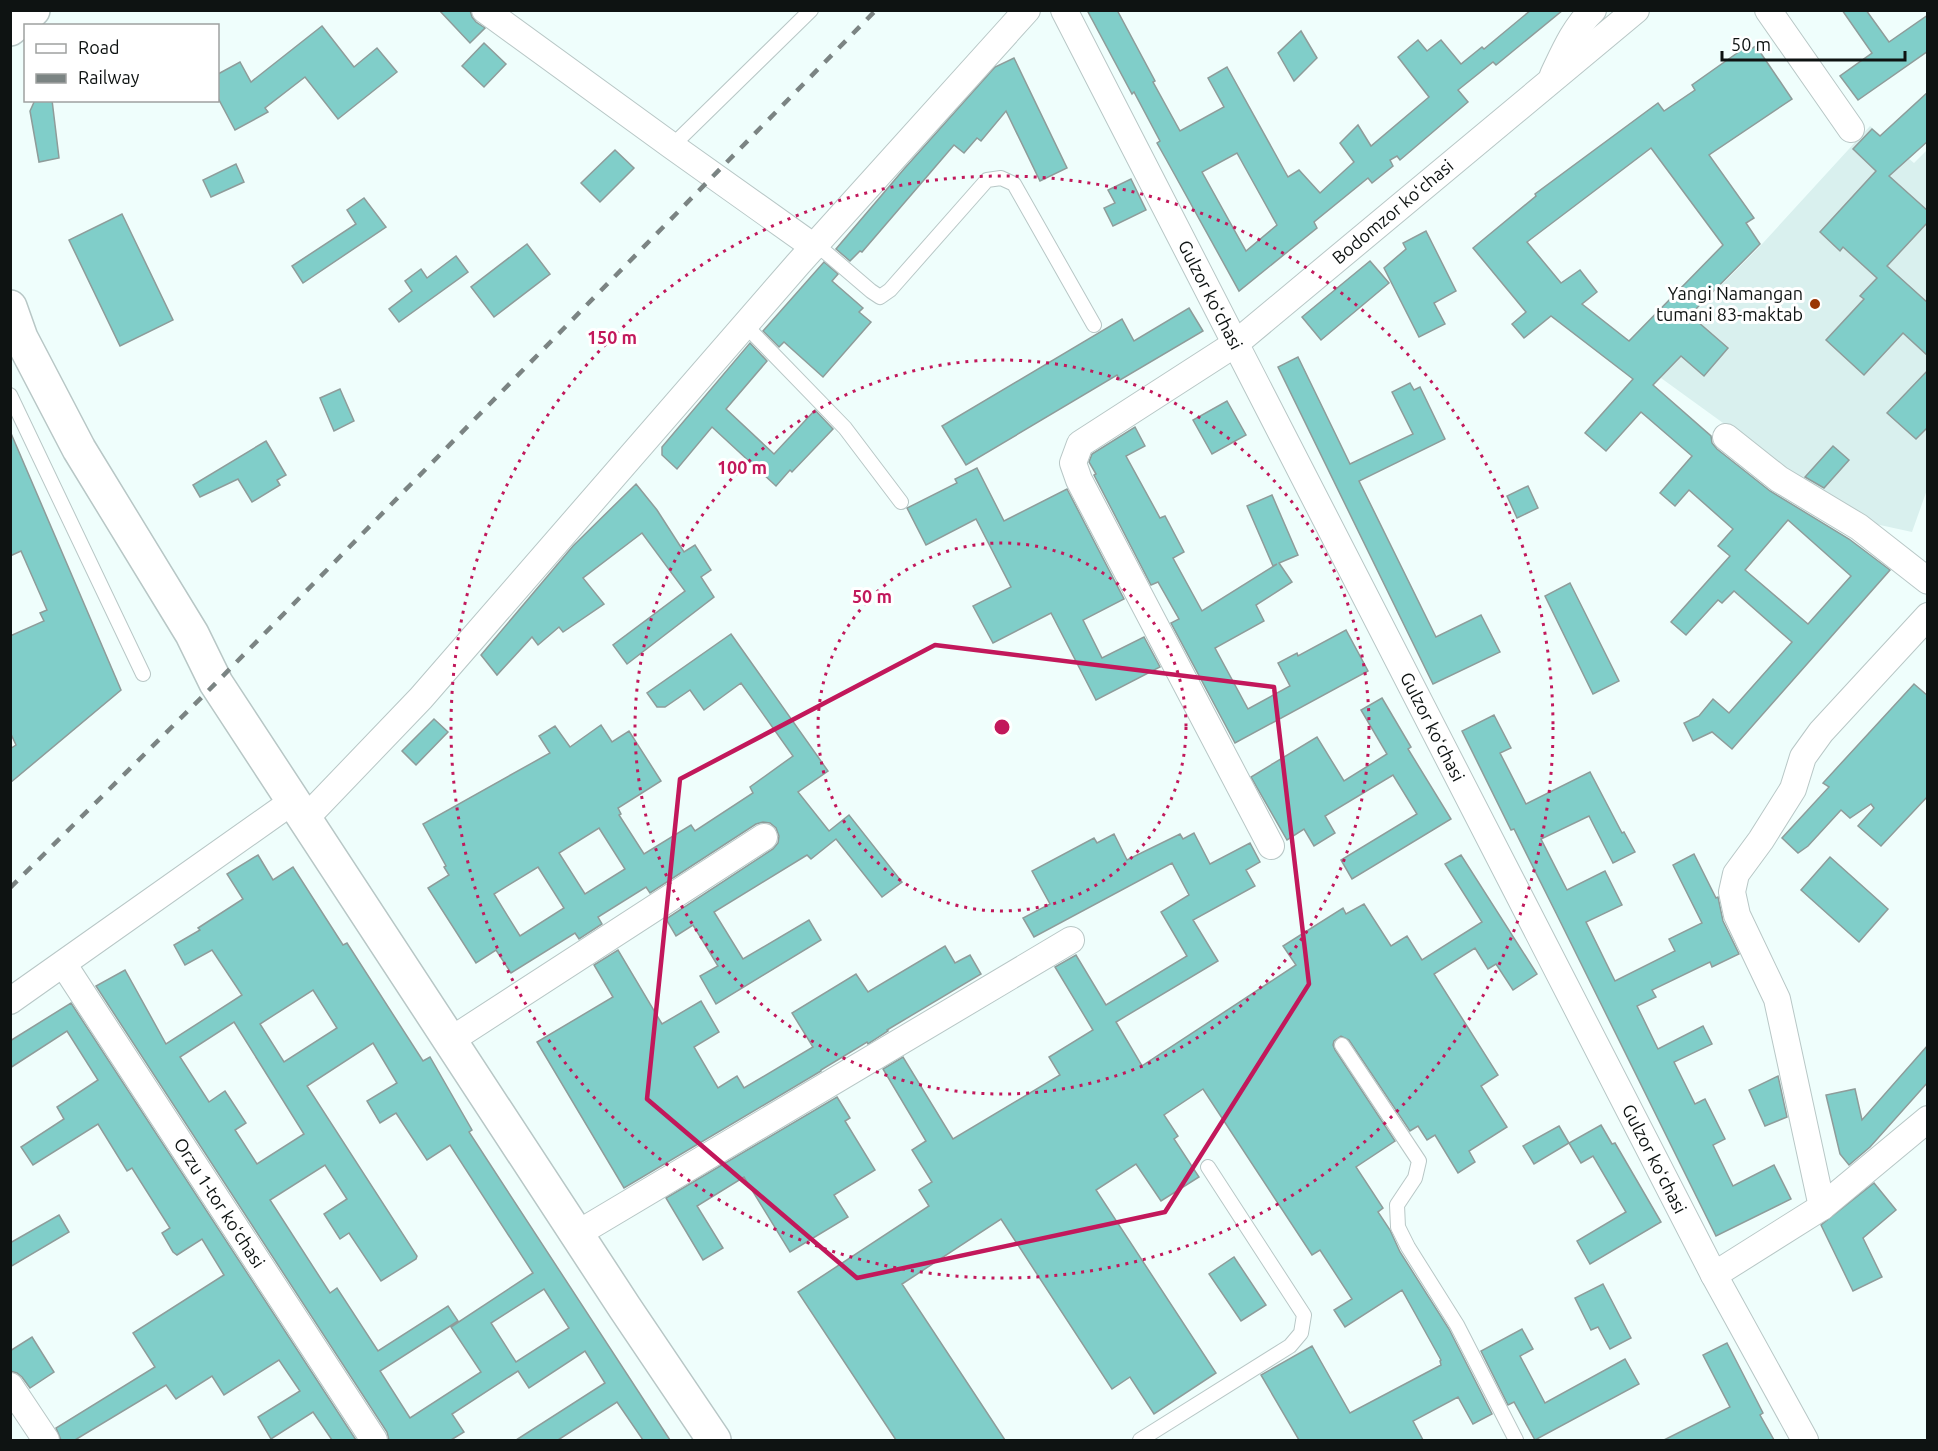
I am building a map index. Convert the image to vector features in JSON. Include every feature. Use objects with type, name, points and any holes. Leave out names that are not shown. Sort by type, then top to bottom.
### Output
[{"type":"main road","points":[[10,29],[33,10]]},
{"type":"main road","points":[[10,307],[21,339],[79,449],[192,634],[216,683],[714,1440]]},
{"type":"street","points":[[485,10],[672,146],[815,246]]},
{"type":"street","points":[[10,1001],[299,811],[421,698],[745,325],[1027,10]]},
{"type":"street","name":"Gulzor koʻchasi","points":[[1064,10],[1714,1275],[1805,1440]]},
{"type":"street","name":"Bodomzor koʻchasi","points":[[1551,81],[1568,42],[1593,10]]},
{"type":"street","name":"Bodomzor koʻchasi","points":[[1271,846],[1079,480],[1073,463],[1080,444],[1235,344],[1636,10]]},
{"type":"street","points":[[1768,10],[1851,129]]},
{"type":"street","points":[[1726,437],[1779,479],[1859,527],[1928,581]]},
{"type":"street","points":[[1822,1208],[1777,999],[1737,915],[1732,892],[1736,874],[1761,840],[1793,789],[1803,757],[1821,732],[1928,616]]},
{"type":"street","points":[[451,1040],[764,837]]},
{"type":"street","points":[[577,1233],[1071,940]]},
{"type":"street","name":"Orzu 1-tor koʻchasi","points":[[64,964],[374,1440]]},
{"type":"street","points":[[1714,1275],[1822,1208],[1928,1119]]},
{"type":"street","points":[[10,1386],[46,1440]]},
{"type":"lane","points":[[672,146],[811,10]]},
{"type":"lane","points":[[815,246],[880,297],[890,290],[987,180],[1001,177],[1014,184],[1094,325]]},
{"type":"lane","points":[[745,325],[845,428],[901,502]]},
{"type":"lane","points":[[10,395],[143,674]]},
{"type":"lane","points":[[1342,1045],[1419,1161],[1415,1178],[1397,1205],[1398,1227],[1457,1325],[1516,1440]]},
{"type":"lane","points":[[1140,1440],[1290,1346],[1301,1333],[1304,1315],[1208,1167]]},
{"type":"highlighted area","points":[[935,645],[1274,687],[1309,984],[1165,1212],[857,1278],[647,1099],[680,779]]},
{"type":"shaded area","name":"Yangi Namangan tumani 83-maktab","points":[[1870,126],[1914,163],[1927,150],[1928,487],[1912,532],[1857,520],[1643,365],[1763,243]]},
{"type":"building","points":[[439,10],[470,10],[476,22],[485,28],[470,43]]},
{"type":"building","points":[[1087,10],[1117,10],[1180,131],[1224,107],[1208,78],[1227,67],[1288,177],[1299,170],[1320,193],[1354,162],[1340,143],[1358,125],[1371,146],[1429,97],[1398,57],[1418,40],[1427,51],[1441,40],[1461,64],[1482,47],[1484,49],[1531,10],[1563,10],[1496,65],[1493,62],[1458,90],[1468,102],[1400,160],[1397,156],[1390,160],[1393,166],[1372,183],[1368,178],[1314,222],[1317,228],[1239,291],[1157,143],[1160,141],[1134,92],[1132,94]],"holes":[[[1237,153],[1277,225],[1246,251],[1202,172]]]},
{"type":"building","points":[[1842,10],[1866,10],[1889,42],[1928,15],[1928,51],[1858,100],[1840,76],[1872,53]]},
{"type":"building","points":[[322,26],[354,67],[377,48],[397,72],[338,119],[305,77],[265,108],[268,112],[235,130],[219,100],[219,73],[240,62],[251,82]]},
{"type":"building","points":[[1301,31],[1317,58],[1294,81],[1278,53]]},
{"type":"building","points":[[484,43],[506,64],[484,87],[462,66]]},
{"type":"building","points":[[1747,46],[1749,50],[1756,46],[1792,99],[1709,155],[1754,218],[1746,223],[1760,244],[1690,315],[1728,348],[1704,376],[1681,356],[1653,385],[1711,436],[1712,443],[1717,449],[1770,491],[1849,539],[1890,570],[1732,749],[1712,732],[1693,741],[1684,723],[1699,716],[1713,699],[1729,713],[1792,642],[1734,591],[1722,603],[1718,600],[1686,635],[1671,622],[1730,556],[1718,546],[1733,529],[1689,490],[1675,506],[1660,493],[1692,456],[1641,412],[1606,451],[1585,433],[1633,379],[1551,316],[1524,338],[1512,324],[1526,312],[1473,248],[1536,196],[1535,194],[1658,103],[1664,111],[1695,90],[1692,85]],"holes":[[[1651,148],[1723,245],[1629,341],[1582,304],[1597,292],[1580,270],[1561,283],[1527,242]],[[1788,520],[1851,576],[1808,624],[1745,570]]]},
{"type":"building","points":[[1014,58],[1067,168],[1040,181],[1006,111],[981,141],[977,138],[964,153],[954,145],[862,252],[860,251],[850,261],[836,249],[995,67]]},
{"type":"building","points":[[1928,92],[1928,141],[1889,176],[1928,211],[1928,222],[1887,266],[1928,303],[1928,356],[1903,333],[1864,375],[1826,340],[1864,299],[1860,296],[1877,278],[1843,247],[1840,251],[1820,232],[1876,171],[1853,149],[1872,129],[1880,136]]},
{"type":"building","points":[[34,102],[52,102],[59,158],[39,162],[30,111]]},
{"type":"building","points":[[615,150],[634,168],[600,202],[581,183]]},
{"type":"building","points":[[236,164],[244,182],[211,197],[203,180]]},
{"type":"building","points":[[1131,179],[1146,210],[1113,226],[1104,208],[1115,203],[1108,190]]},
{"type":"building","points":[[364,198],[386,227],[303,283],[292,266],[356,224],[347,210]]},
{"type":"building","points":[[122,214],[173,320],[120,346],[69,240]]},
{"type":"building","points":[[1426,231],[1456,291],[1434,303],[1445,324],[1419,337],[1384,268],[1406,249],[1403,243]]},
{"type":"building","points":[[527,244],[550,274],[494,317],[471,287]]},
{"type":"building","points":[[456,256],[468,272],[399,322],[389,309],[412,291],[405,281],[421,269],[427,278]]},
{"type":"building","points":[[1370,261],[1389,283],[1321,340],[1302,317]]},
{"type":"building","points":[[824,262],[838,274],[832,281],[863,308],[859,312],[871,322],[823,377],[784,342],[779,347],[763,331]]},
{"type":"building","points":[[1189,308],[1203,331],[1120,380],[1117,375],[966,465],[942,426],[1122,319],[1134,341]]},
{"type":"building","points":[[750,343],[767,361],[726,409],[774,454],[815,410],[833,429],[776,486],[712,427],[677,469],[662,455],[662,447]]},
{"type":"building","points":[[1298,357],[1350,464],[1413,434],[1392,392],[1410,383],[1414,390],[1420,387],[1445,439],[1359,481],[1436,637],[1481,615],[1500,652],[1433,684],[1278,367]]},
{"type":"building","points":[[1928,370],[1928,427],[1916,439],[1887,413]]},
{"type":"building","points":[[340,389],[354,421],[334,431],[320,398]]},
{"type":"building","points":[[1227,401],[1246,435],[1212,454],[1193,420]]},
{"type":"building","points":[[1135,427],[1145,446],[1126,456],[1160,518],[1165,516],[1184,552],[1173,558],[1202,611],[1277,564],[1273,566],[1247,506],[1272,495],[1298,555],[1279,563],[1292,582],[1256,605],[1264,621],[1215,648],[1248,709],[1290,686],[1278,663],[1297,653],[1298,656],[1346,630],[1368,671],[1235,743],[1171,623],[1179,619],[1158,582],[1151,585],[1089,462],[1092,454]]},
{"type":"building","points":[[10,431],[121,690],[10,783],[10,749],[16,745],[10,732],[10,636],[44,621],[40,613],[47,610],[21,551],[10,556]]},
{"type":"building","points":[[266,441],[286,475],[277,480],[280,485],[252,502],[238,479],[200,497],[193,485]]},
{"type":"building","points":[[1833,446],[1849,460],[1824,488],[1805,477]]},
{"type":"building","points":[[977,468],[1004,521],[1067,489],[1124,599],[1083,620],[1102,658],[1144,637],[1160,667],[1096,700],[1051,613],[993,643],[973,606],[1011,587],[976,519],[926,545],[907,508],[957,483],[955,479]]},
{"type":"building","points":[[636,484],[657,510],[684,552],[695,545],[711,570],[701,577],[714,597],[627,664],[613,645],[685,591],[642,533],[583,578],[604,604],[563,632],[559,627],[538,645],[532,637],[497,675],[481,655],[573,546]]},
{"type":"building","points":[[1528,486],[1538,508],[1517,518],[1507,496]]},
{"type":"building","points":[[1570,583],[1619,681],[1593,694],[1545,596]]},
{"type":"building","points":[[731,634],[828,771],[798,792],[829,831],[849,815],[902,882],[882,897],[836,839],[811,859],[807,855],[714,912],[743,959],[809,920],[821,940],[716,1004],[700,976],[718,966],[693,925],[676,936],[666,919],[773,849],[778,843],[779,836],[776,828],[770,823],[756,824],[650,893],[646,887],[598,917],[602,924],[579,939],[575,933],[511,973],[496,950],[476,963],[428,888],[449,875],[423,824],[550,753],[539,736],[555,726],[570,747],[601,725],[612,742],[629,731],[661,781],[618,808],[621,814],[619,815],[644,854],[691,825],[695,831],[753,793],[750,787],[793,756],[741,683],[704,710],[690,690],[665,707],[657,707],[647,693]],"holes":[[[599,828],[625,869],[585,894],[559,853]],[[538,867],[564,908],[520,936],[494,894]]]},
{"type":"building","points":[[1914,684],[1928,696],[1928,796],[1881,846],[1858,826],[1874,808],[1871,804],[1850,818],[1841,810],[1808,846],[1798,853],[1782,838],[1829,787],[1823,783]]},
{"type":"building","points":[[1382,698],[1411,747],[1408,749],[1451,819],[1352,879],[1341,860],[1417,814],[1393,775],[1325,816],[1335,833],[1314,846],[1304,829],[1287,840],[1251,777],[1317,737],[1344,781],[1387,754],[1361,710]]},
{"type":"building","points":[[1494,715],[1511,748],[1500,753],[1526,804],[1590,772],[1622,833],[1624,832],[1635,852],[1613,863],[1589,816],[1541,839],[1567,890],[1605,871],[1622,905],[1586,922],[1615,981],[1675,951],[1669,939],[1702,923],[1673,865],[1694,854],[1716,898],[1718,897],[1723,921],[1739,954],[1712,967],[1710,962],[1652,990],[1656,997],[1637,1006],[1658,1049],[1703,1026],[1712,1044],[1674,1062],[1695,1104],[1705,1099],[1725,1139],[1713,1145],[1733,1186],[1774,1165],[1791,1199],[1716,1236],[1514,829],[1511,830],[1462,731]]},
{"type":"building","points":[[434,719],[448,732],[416,765],[402,751]]},
{"type":"building","points":[[1194,833],[1210,864],[1250,843],[1260,862],[1246,870],[1255,886],[1193,920],[1218,961],[1116,1022],[1142,1066],[1296,965],[1283,946],[1343,908],[1346,914],[1364,904],[1391,946],[1407,936],[1422,960],[1482,922],[1445,864],[1461,855],[1537,974],[1513,990],[1496,964],[1488,969],[1475,948],[1434,974],[1498,1075],[1481,1086],[1507,1127],[1469,1151],[1475,1162],[1458,1173],[1435,1135],[1427,1140],[1418,1126],[1410,1131],[1349,1040],[1341,1036],[1334,1041],[1333,1045],[1395,1141],[1356,1167],[1383,1208],[1378,1212],[1390,1230],[1400,1252],[1449,1329],[1492,1414],[1473,1424],[1458,1397],[1413,1421],[1423,1440],[1299,1440],[1261,1375],[1312,1346],[1350,1413],[1441,1365],[1441,1360],[1402,1290],[1345,1327],[1334,1310],[1352,1299],[1320,1250],[1312,1255],[1203,1089],[1164,1115],[1178,1136],[1174,1139],[1199,1177],[1161,1201],[1136,1164],[1096,1190],[1216,1373],[1154,1414],[1130,1377],[1112,1389],[1001,1219],[902,1284],[1005,1440],[896,1440],[798,1292],[929,1206],[919,1190],[932,1182],[912,1150],[926,1141],[883,1069],[903,1057],[953,1139],[1060,1075],[1049,1057],[1093,1030],[1055,967],[1076,955],[1106,1005],[1187,956],[1161,912],[1189,895],[1172,863],[1034,937],[1023,918],[1050,904],[1032,871],[1094,838],[1097,843],[1114,834],[1127,860],[1180,834],[1183,839]]},
{"type":"building","points":[[258,855],[273,880],[293,867],[343,945],[347,943],[423,1061],[430,1057],[472,1130],[469,1132],[670,1440],[643,1440],[617,1402],[558,1440],[516,1440],[605,1383],[585,1351],[529,1388],[518,1371],[452,1414],[464,1432],[451,1440],[389,1440],[387,1432],[96,986],[125,970],[166,1044],[242,995],[212,950],[185,965],[174,945],[200,930],[198,928],[243,899],[227,874]],"holes":[[[313,990],[337,1028],[284,1062],[260,1024]],[[234,1022],[304,1134],[257,1164],[235,1130],[246,1123],[225,1091],[209,1102],[180,1057]],[[373,1043],[397,1083],[367,1101],[380,1123],[396,1113],[427,1160],[450,1145],[533,1273],[451,1327],[481,1372],[410,1418],[380,1371],[458,1321],[448,1306],[378,1351],[337,1288],[330,1293],[270,1200],[325,1165],[347,1199],[324,1214],[340,1239],[349,1233],[381,1281],[416,1259],[417,1256],[307,1086]],[[544,1289],[569,1328],[516,1362],[491,1323]]]},
{"type":"building","points":[[1830,857],[1888,909],[1859,942],[1801,890]]},
{"type":"building","points":[[945,946],[955,963],[970,955],[981,974],[887,1030],[868,1044],[867,1042],[624,1188],[537,1042],[613,997],[594,965],[618,950],[662,1024],[701,1001],[719,1032],[694,1047],[718,1088],[737,1076],[744,1088],[813,1047],[792,1013],[856,974],[868,992]]},
{"type":"building","points":[[71,1003],[356,1440],[332,1440],[313,1412],[271,1439],[258,1417],[300,1391],[279,1360],[224,1395],[212,1376],[176,1399],[166,1385],[75,1440],[61,1440],[56,1428],[155,1367],[133,1333],[224,1275],[202,1239],[177,1255],[173,1252],[162,1233],[170,1228],[132,1168],[127,1171],[98,1124],[33,1165],[21,1147],[64,1119],[57,1107],[98,1080],[67,1031],[10,1068],[10,1041]]},
{"type":"building","points":[[1928,1045],[1928,1082],[1870,1147],[1849,1165],[1840,1154],[1826,1095],[1855,1089],[1862,1120]]},
{"type":"building","points":[[1778,1076],[1787,1117],[1765,1126],[1749,1090]]},
{"type":"building","points":[[837,1097],[850,1118],[845,1121],[875,1170],[834,1195],[848,1217],[790,1252],[744,1177],[697,1206],[723,1248],[703,1260],[666,1198]]},
{"type":"building","points":[[1601,1125],[1612,1144],[1615,1143],[1661,1222],[1590,1264],[1577,1241],[1626,1212],[1593,1156],[1581,1163],[1569,1143]]},
{"type":"building","points":[[1559,1126],[1569,1143],[1534,1164],[1523,1146]]},
{"type":"building","points":[[1874,1183],[1896,1210],[1863,1238],[1882,1277],[1853,1291],[1821,1225]]},
{"type":"building","points":[[59,1215],[69,1232],[10,1267],[10,1243]]},
{"type":"building","points":[[1234,1257],[1266,1305],[1241,1321],[1209,1274]]},
{"type":"building","points":[[1603,1284],[1631,1338],[1610,1349],[1598,1327],[1591,1330],[1575,1298]]},
{"type":"building","points":[[1522,1329],[1533,1349],[1520,1356],[1545,1403],[1625,1359],[1639,1384],[1535,1440],[1514,1402],[1508,1405],[1481,1351]]},
{"type":"building","points":[[32,1337],[54,1372],[30,1388],[22,1377],[10,1371],[10,1351]]},
{"type":"building","points":[[1727,1343],[1763,1413],[1760,1415],[1774,1440],[1664,1440],[1730,1407],[1703,1355]]},
{"type":"railway","points":[[10,888],[216,683],[876,10]]},
{"type":"place","name":"Yangi Namangan tumani 83-maktab","points":[[1815,304]]}]
